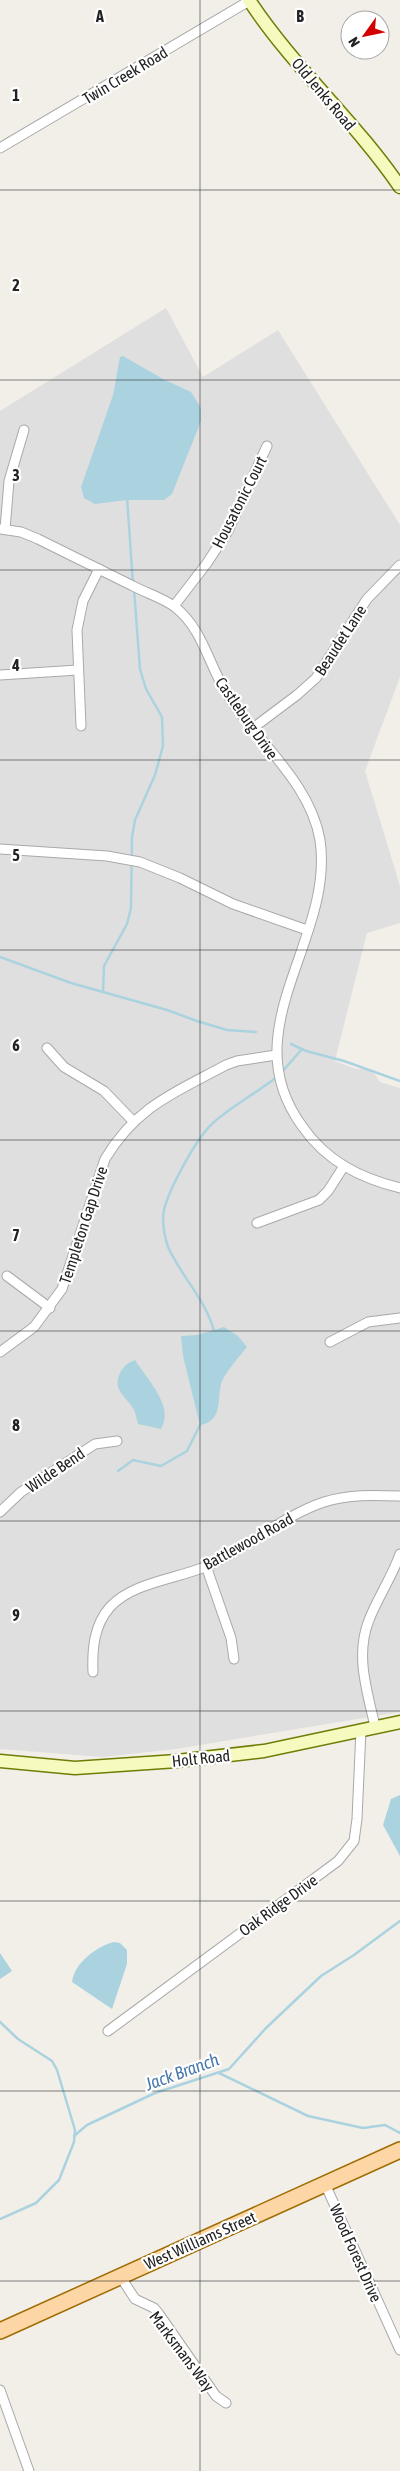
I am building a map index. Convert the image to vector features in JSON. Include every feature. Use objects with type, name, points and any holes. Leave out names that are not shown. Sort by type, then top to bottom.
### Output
[{"type":"main road","name":"West Williams Street","points":[[0,2330],[400,2150]]},
{"type":"street","name":"Twin Creek Road","points":[[0,148],[249,1]]},
{"type":"street","name":"Old Jenks Road","points":[[249,1],[270,31],[372,150],[400,187]]},
{"type":"street","points":[[3,529],[9,481],[24,430]]},
{"type":"street","name":"Housatonic Court","points":[[174,606],[207,563],[228,531],[267,446]]},
{"type":"street","name":"Castleburg Drive","points":[[3,529],[21,532],[38,539],[174,606],[195,631],[221,685],[299,789],[315,819],[322,856],[321,879],[317,901],[282,1006],[277,1028],[276,1055],[286,1096],[299,1122],[317,1146],[363,1177],[400,1188]]},
{"type":"street","name":"Beaudet Lane","points":[[253,728],[297,695],[316,678],[367,599],[400,565]]},
{"type":"street","points":[[81,726],[77,630],[83,601],[99,569]]},
{"type":"street","points":[[0,676],[78,670]]},
{"type":"street","points":[[0,849],[134,860],[180,878],[233,904],[307,930]]},
{"type":"street","points":[[47,1048],[64,1067],[104,1091],[133,1120]]},
{"type":"street","name":"Templeton Gap Drive","points":[[0,1352],[29,1332],[50,1308],[68,1276],[105,1159],[133,1120],[157,1102],[226,1065],[237,1061],[276,1055]]},
{"type":"street","points":[[257,1222],[306,1207],[319,1200],[344,1166]]},
{"type":"street","points":[[7,1276],[50,1308]]},
{"type":"street","points":[[330,1342],[368,1322],[400,1318]]},
{"type":"street","name":"Wilde Bend","points":[[0,1512],[21,1492],[94,1444],[117,1441]]},
{"type":"street","name":"Battlewood Road","points":[[93,1672],[92,1654],[95,1635],[104,1614],[111,1606],[134,1590],[206,1566],[292,1516],[326,1501],[358,1495],[400,1496]]},
{"type":"street","points":[[375,1726],[364,1675],[363,1644],[369,1621],[400,1554]]},
{"type":"street","points":[[206,1566],[231,1638],[234,1659]]},
{"type":"street","name":"Holt Road","points":[[0,1761],[36,1766],[75,1768],[139,1765],[264,1751],[400,1722]]},
{"type":"street","name":"Oak Ridge Drive","points":[[108,2031],[338,1861],[354,1842],[357,1819],[361,1730]]},
{"type":"street","name":"Wood Forest Drive","points":[[325,2184],[400,2350]]},
{"type":"street","name":"Marksmans Way","points":[[120,2276],[135,2299],[154,2308],[216,2396],[226,2403]]},
{"type":"street","points":[[0,2390],[29,2471]]},
{"type":"shaded area","points":[[166,308],[203,377],[278,330],[400,525],[400,677],[365,771],[400,886],[400,923],[367,933],[335,1061],[356,1069],[371,1069],[380,1082],[400,1088],[400,1712],[176,1749],[102,1757],[0,1749],[0,411]]},
{"type":"water","points":[[123,356],[163,379],[191,392],[201,408],[201,421],[172,494],[164,500],[127,500],[95,504],[84,498],[81,487],[113,395],[120,357]]},
{"type":"water","points":[[224,1327],[238,1336],[247,1347],[223,1379],[217,1413],[208,1422],[200,1425],[183,1356],[181,1336],[197,1335]]},
{"type":"water","points":[[135,1360],[158,1393],[162,1403],[165,1412],[161,1429],[138,1424],[133,1408],[118,1388],[118,1379],[123,1368]]},
{"type":"water","points":[[400,1795],[400,1856],[383,1825],[391,1799]]},
{"type":"water","points":[[114,1942],[120,1943],[127,1950],[127,1964],[112,2009],[72,1982],[77,1968],[87,1956],[101,1947]]},
{"type":"water","points":[[0,1953],[12,1971],[0,1979]]},
{"type":"waterway","points":[[127,497],[133,584]]},
{"type":"waterway","points":[[103,992],[104,966],[127,924],[131,908],[132,837],[135,820],[155,775],[163,746],[162,717],[146,689],[140,669],[134,589]]},
{"type":"waterway","points":[[0,957],[71,983],[167,1010],[227,1030],[256,1032]]},
{"type":"waterway","points":[[291,1044],[306,1051],[344,1061],[400,1081]]},
{"type":"waterway","points":[[282,1072],[302,1049]]},
{"type":"waterway","points":[[214,1331],[199,1298],[168,1247],[163,1224],[165,1208],[182,1167],[206,1130],[229,1110],[278,1076]]},
{"type":"waterway","points":[[118,1471],[133,1460],[161,1466],[187,1451],[201,1423]]},
{"type":"waterway","name":"Jack Branch","points":[[74,2136],[87,2125],[155,2093],[229,2069],[266,2028],[321,1976],[354,1955],[400,1921]]},
{"type":"waterway","points":[[0,2022],[18,2039],[52,2061],[57,2070],[75,2130],[74,2142],[59,2180],[36,2203],[0,2219]]},
{"type":"waterway","points":[[219,2073],[308,2116],[363,2128],[385,2125],[400,2133]]}]
